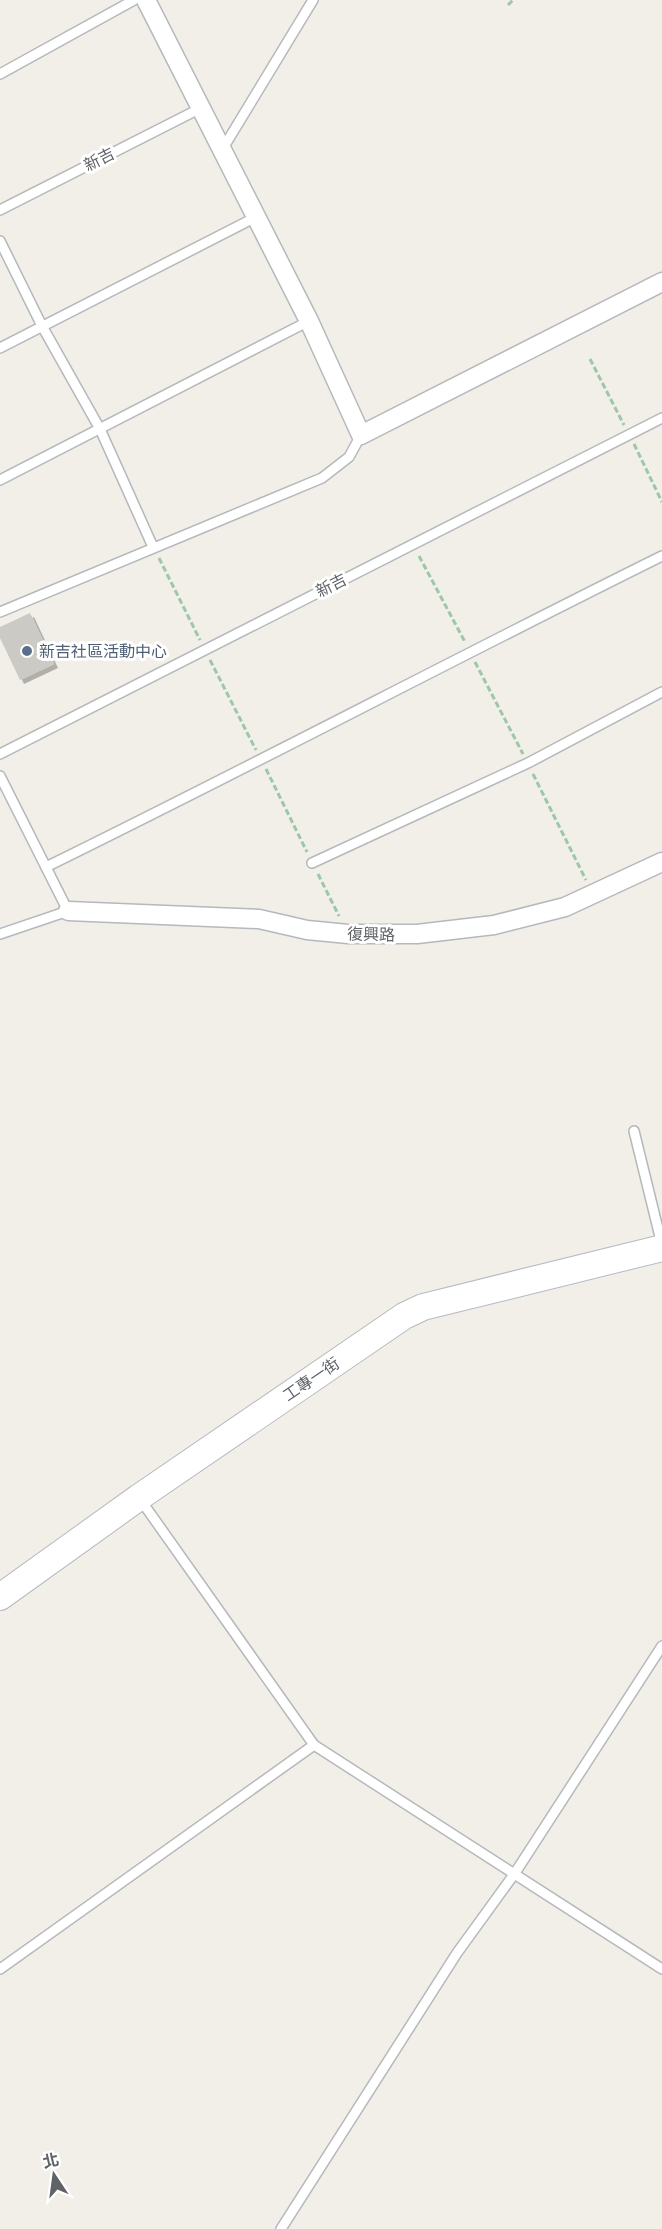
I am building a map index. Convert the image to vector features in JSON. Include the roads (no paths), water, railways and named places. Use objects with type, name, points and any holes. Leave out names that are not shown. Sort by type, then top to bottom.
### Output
[{"type":"street","points":[[146,0],[199,109],[309,321],[361,435],[662,282]]},
{"type":"street","name":"復興路","points":[[68,911],[259,919],[307,930],[348,934],[417,934],[464,930],[565,907],[662,862]]},
{"type":"street","name":"工專一街","points":[[0,1597],[138,1498],[390,1325],[423,1307],[662,1246]]},
{"type":"lane","points":[[0,74],[134,0]]},
{"type":"lane","points":[[222,150],[313,0]]},
{"type":"lane","name":"新吉","points":[[0,210],[199,109]]},
{"type":"lane","points":[[0,348],[256,217]]},
{"type":"lane","points":[[0,241],[42,326],[100,429],[153,547]]},
{"type":"lane","points":[[0,480],[309,321]]},
{"type":"lane","name":"新吉","points":[[0,754],[662,417]]},
{"type":"lane","points":[[0,612],[322,478],[349,457],[361,435]]},
{"type":"lane","points":[[46,867],[262,761],[470,651],[662,556]]},
{"type":"lane","points":[[312,863],[528,763],[662,692]]},
{"type":"lane","points":[[0,776],[68,911],[0,934]]},
{"type":"lane","points":[[633,1131],[662,1246]]},
{"type":"lane","points":[[138,1498],[314,1745],[662,1969]]},
{"type":"lane","points":[[280,2229],[457,1953],[515,1873],[662,1646]]},
{"type":"lane","points":[[0,1969],[314,1745]]},
{"type":"place","name":"新吉社區活動中心","points":[[27,651]]}]
